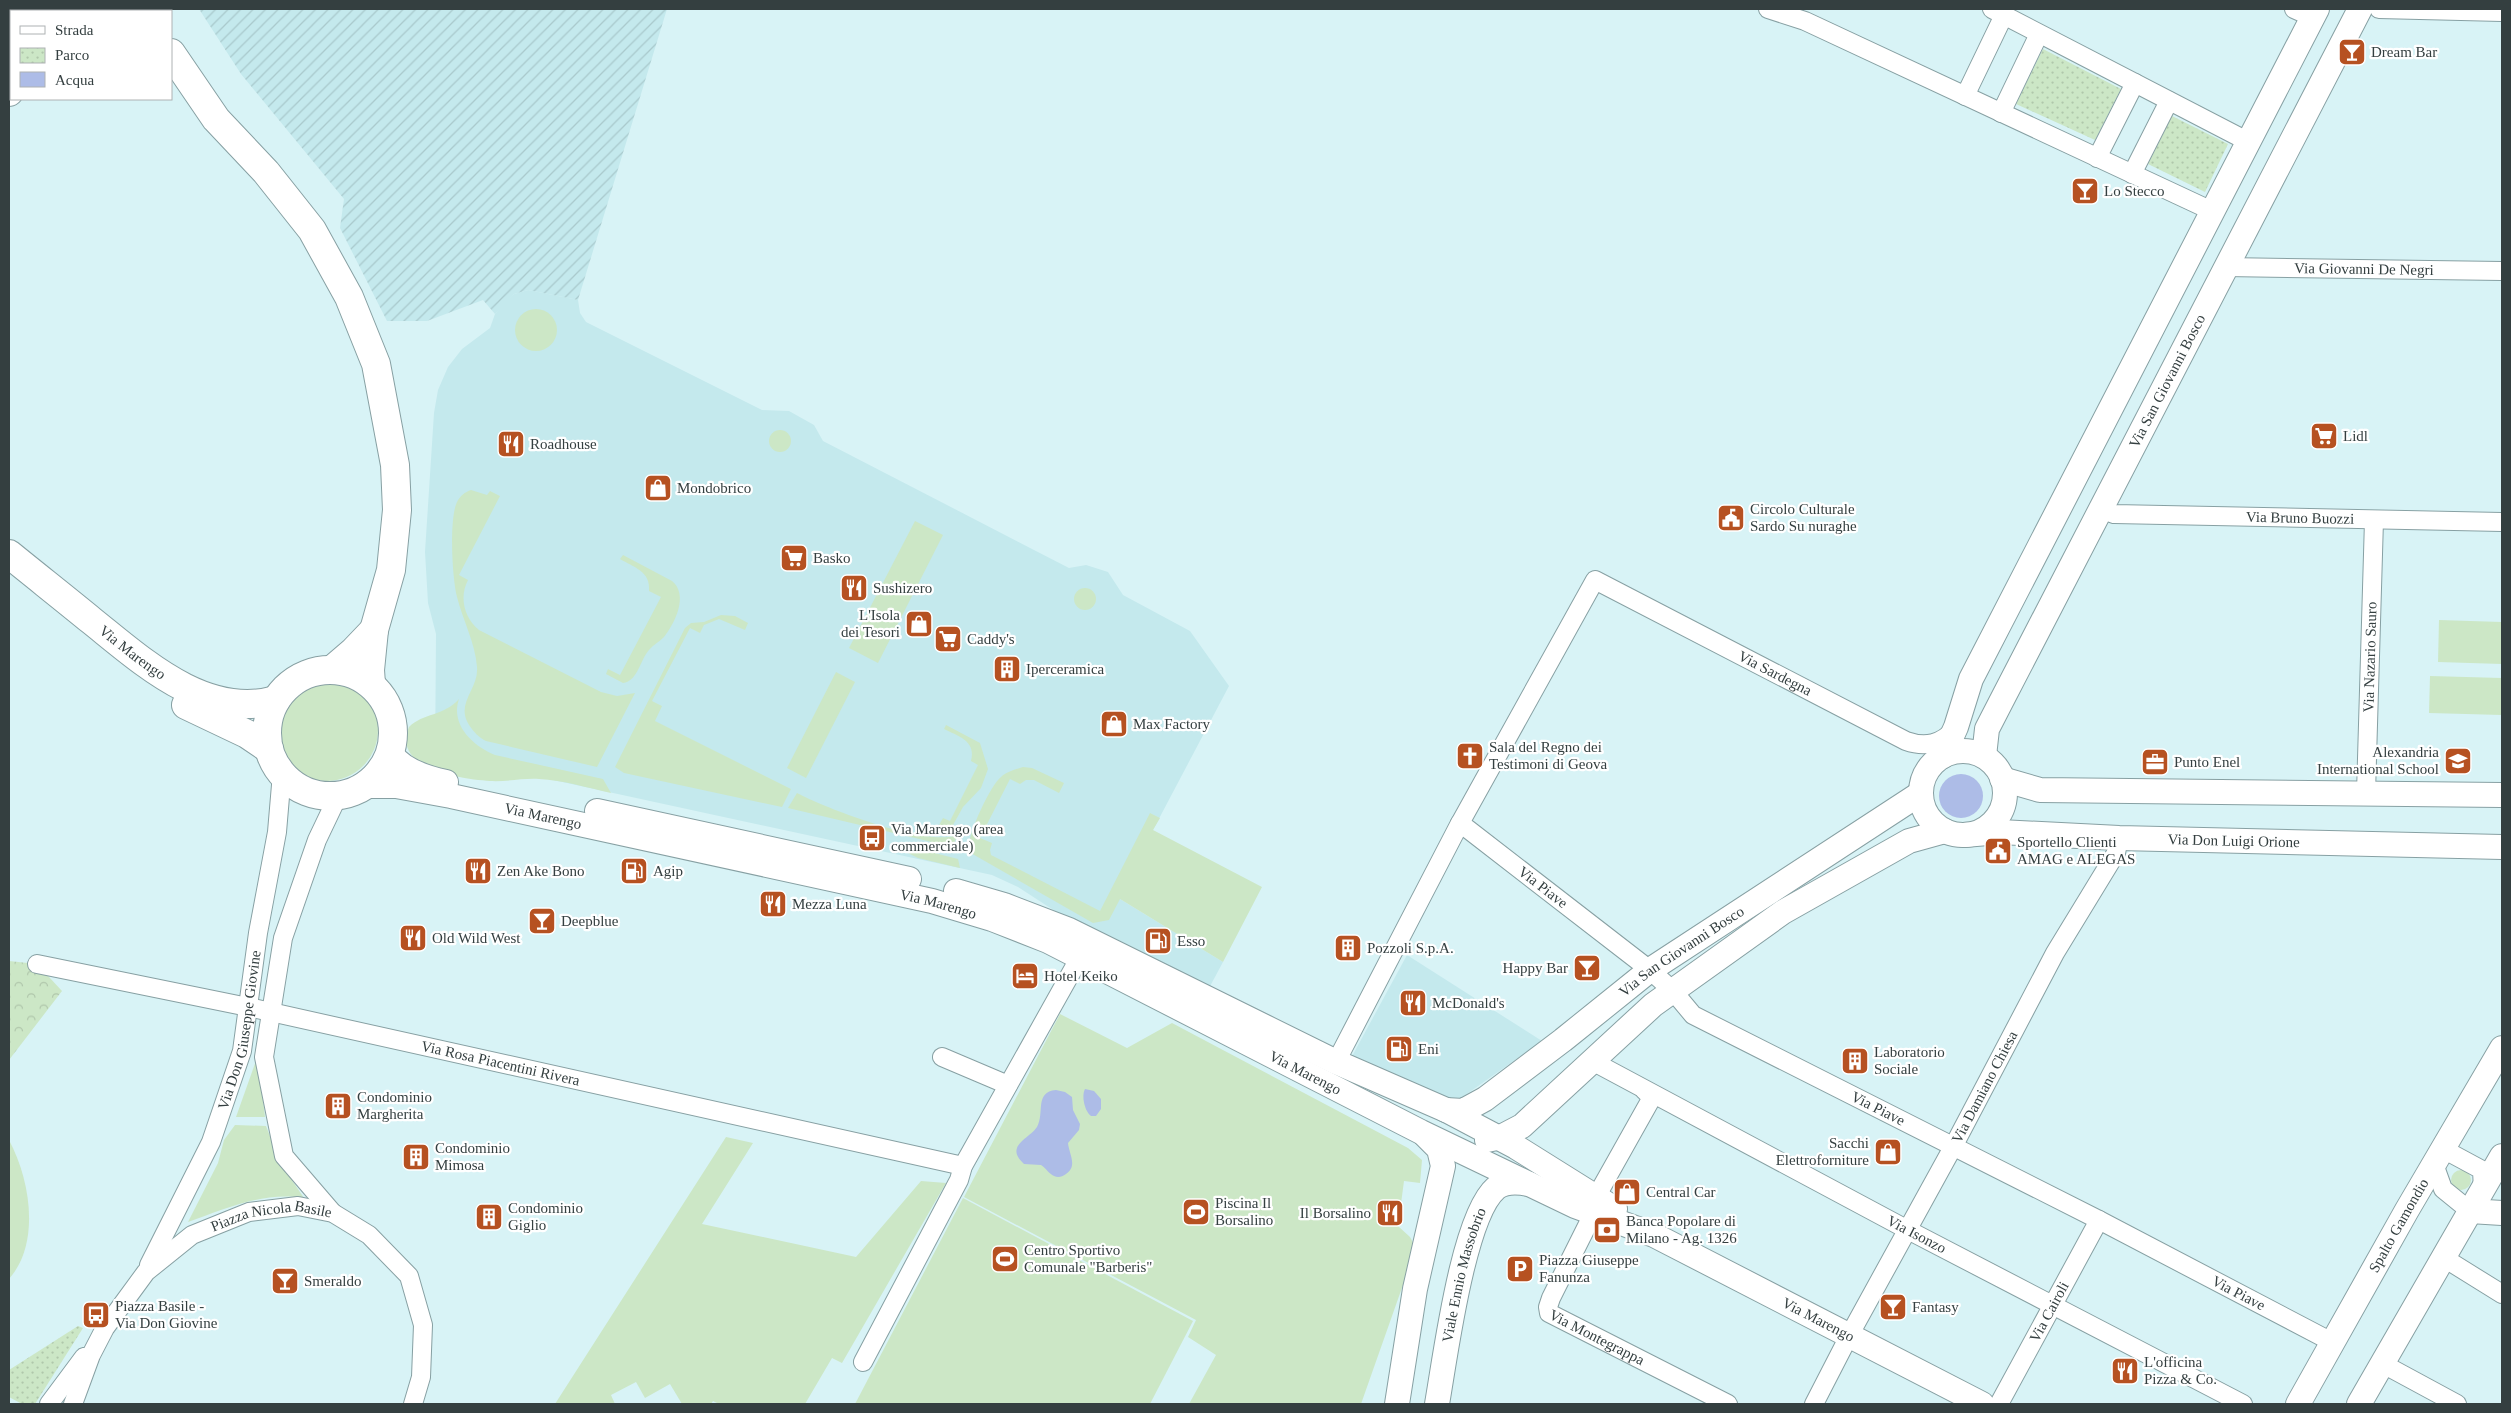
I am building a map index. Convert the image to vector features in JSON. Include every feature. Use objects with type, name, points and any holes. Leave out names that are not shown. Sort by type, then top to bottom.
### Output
[{"type":"main road","name":"Via San Giovanni Bosco","points":[[1984,756],[1987,730],[2360,9]]},
{"type":"main road","points":[[1955,833],[1927,816],[1921,792],[1927,771],[1943,756],[1956,727],[1971,679],[2192,252],[2247,142],[2308,12]]},
{"type":"main road","points":[[172,53],[216,118],[266,172],[312,230],[349,297],[376,364],[395,465],[397,510],[390,570],[374,630],[370,670],[371,684]]},
{"type":"main road","points":[[172,83],[216,118]]},
{"type":"main road","points":[[2192,252],[2225,268]]},
{"type":"main road","points":[[2064,501],[2080,509],[2100,509]]},
{"type":"main road","name":"Via Marengo","points":[[9,554],[133,653],[184,687],[214,700],[234,704],[251,704],[276,700]]},
{"type":"main road","name":"Via Marengo","points":[[9,577],[144,680],[185,704],[247,734],[269,748]]},
{"type":"main road","points":[[332,670],[350,656],[374,630]]},
{"type":"main road","points":[[332,670],[356,674],[371,684],[384,698],[391,715],[394,736],[391,753],[380,772],[365,786],[338,796],[311,793],[297,787],[282,774],[269,748],[267,725],[276,700],[285,688],[302,676],[317,671],[332,670]]},
{"type":"main road","points":[[1943,756],[1955,752],[1967,752],[1984,756],[1991,762],[2002,779],[2040,790],[2502,795]]},
{"type":"main road","points":[[391,753],[395,760],[409,769],[434,779],[772,848],[948,889],[1004,905],[1086,937],[1336,1062],[1446,1110],[1482,1146],[1541,1172]]},
{"type":"main road","name":"Via San Giovanni Bosco","points":[[1482,1146],[1522,1126],[1654,1005],[1783,912],[1909,841],[1983,830],[1998,817],[2004,798],[2002,779]]},
{"type":"main road","name":"Via Marengo","points":[[365,786],[382,785],[417,790],[932,901],[1008,924],[1080,957],[1421,1132],[1482,1146]]},
{"type":"main road","name":"Via San Giovanni Bosco","points":[[1446,1110],[1463,1110],[1489,1097],[1650,970],[1921,792]]},
{"type":"main road","name":"Via Don Luigi Orione","points":[[1955,833],[2000,832],[2119,838],[2502,847]]},
{"type":"main road","name":"Spalto Gamondio","points":[[2298,1404],[2502,1048]]},
{"type":"main road","points":[[1440,1185],[1459,1159],[1482,1146],[1560,1092]]},
{"type":"main road","points":[[1541,1172],[1532,1152],[1530,1140],[1536,1123],[1560,1092]]},
{"type":"main road","points":[[1485,1204],[1488,1184],[1479,1117],[1489,1097]]},
{"type":"main road","points":[[1397,1404],[1415,1289],[1443,1166],[1442,1154],[1434,1143],[1421,1132]]},
{"type":"main road","name":"Via Marengo","points":[[1541,1172],[1608,1204],[1654,1235],[1982,1404]]},
{"type":"main road","name":"Via Marengo","points":[[1541,1172],[1575,1206],[1654,1235]]},
{"type":"main road","name":"Viale Ennio Massobrio","points":[[1437,1404],[1466,1250],[1485,1204],[1494,1190],[1502,1185],[1521,1182],[1541,1172]]},
{"type":"main road","points":[[2359,1404],[2492,1173]]},
{"type":"main road","points":[[2470,1211],[2502,1213]]},
{"type":"street","points":[[1768,9],[1779,9]]},
{"type":"street","points":[[1768,9],[1816,27],[2212,211]]},
{"type":"street","points":[[1800,9],[1816,27]]},
{"type":"street","points":[[2379,9],[2502,12]]},
{"type":"street","points":[[1965,96],[1998,12],[2247,142]]},
{"type":"street","points":[[2001,113],[2039,34]]},
{"type":"street","points":[[2097,158],[2135,83]]},
{"type":"street","points":[[2132,174],[2169,101]]},
{"type":"street","name":"Via Giovanni De Negri","points":[[2225,268],[2502,271]]},
{"type":"street","name":"Via Bruno Buozzi","points":[[2100,509],[2114,514],[2502,522]]},
{"type":"street","name":"Via Nazario Sauro","points":[[2366,793],[2374,520]]},
{"type":"street","name":"Via Sardegna","points":[[1460,823],[1595,580],[1913,743],[1936,743],[1943,740],[1956,727]]},
{"type":"street","name":"Via Don Giuseppe Giovine","points":[[146,1272],[211,1142],[242,1051],[258,934],[277,832],[282,774]]},
{"type":"street","name":"Via Don Giuseppe Giovine","points":[[333,1213],[284,1156],[264,1058],[283,938],[317,840],[338,796]]},
{"type":"street","points":[[1336,1062],[1460,823]]},
{"type":"street","name":"Via Piave","points":[[1460,823],[1650,970],[1693,1015],[2098,1220],[2332,1342]]},
{"type":"street","name":"Via Damiano Chiesa","points":[[1814,1404],[2055,953],[2116,853],[2119,838]]},
{"type":"street","points":[[863,1362],[959,1180],[963,1166],[1080,957]]},
{"type":"street","name":"Via Rosa Piacentini Rivera","points":[[37,964],[248,1007],[963,1166]]},
{"type":"street","points":[[942,1058],[1008,1085]]},
{"type":"street","name":"Via Isonzo","points":[[1592,1061],[1908,1230],[2243,1404]]},
{"type":"street","points":[[1608,1204],[1601,1195],[1600,1190],[1649,1103],[1649,1095],[1644,1090]]},
{"type":"street","points":[[2470,1211],[2443,1189],[2439,1156],[2492,1173]]},
{"type":"street","name":"Piazza Nicola Basile","points":[[73,1404],[88,1364],[105,1328],[146,1272],[192,1234],[250,1212],[298,1206],[333,1213],[369,1235],[409,1276],[424,1325],[421,1377],[413,1404]]},
{"type":"street","name":"Via Montegrappa","points":[[1575,1206],[1588,1215],[1589,1222],[1551,1298],[1548,1307],[1549,1313],[1728,1404]]},
{"type":"street","name":"Via Cairoli","points":[[2000,1404],[2098,1220]]},
{"type":"street","points":[[2444,1258],[2502,1294]]},
{"type":"street","points":[[49,1404],[105,1328]]},
{"type":"street","points":[[2383,1364],[2457,1404]]},
{"type":"shaded area","points":[[199,9],[667,9],[578,300],[528,290],[514,294],[495,314],[483,300],[427,321],[387,321],[340,228],[344,199],[241,74]]},
{"type":"shaded area","points":[[528,290],[578,300],[580,313],[586,322],[762,410],[789,411],[814,425],[823,441],[1069,568],[1086,565],[1108,572],[1123,595],[1190,631],[1229,686],[1153,830],[1120,899],[1223,962],[1208,990],[1058,913],[1018,887],[992,875],[544,778],[435,768],[436,634],[428,603],[425,552],[434,413],[438,390],[448,367],[462,349],[490,328],[495,314],[506,301],[514,294]]},
{"type":"shaded area","points":[[1407,955],[1542,1041],[1454,1103],[1350,1060]]},
{"type":"green space","points":[[2043,49],[2121,89],[2095,140],[2016,104]]},
{"type":"green space","points":[[2172,116],[2228,144],[2205,192],[2148,164]]},
{"type":"green space","points":[[540,309],[548,312],[554,318],[557,330],[554,342],[548,348],[532,351],[524,348],[518,342],[515,326],[518,318],[524,312]]},
{"type":"green space","points":[[780,430],[788,433],[791,441],[788,449],[780,452],[772,449],[769,441],[772,433]]},
{"type":"green space","points":[[471,490],[487,495],[490,491],[500,496],[459,575],[468,580],[464,593],[464,607],[474,625],[479,630],[601,692],[617,696],[635,693],[597,767],[486,741],[476,734],[465,717],[466,703],[475,682],[477,667],[474,649],[455,588],[452,535],[454,510],[457,502],[463,494]]},
{"type":"green space","points":[[915,521],[943,535],[878,663],[849,648]]},
{"type":"green space","points":[[623,555],[672,581],[677,587],[680,601],[676,617],[664,637],[649,650],[632,678],[623,683],[606,674],[608,669],[620,675],[661,597],[649,591],[647,579],[640,570],[620,559]]},
{"type":"green space","points":[[1085,588],[1093,591],[1096,599],[1093,607],[1085,610],[1077,607],[1074,599],[1077,591]]},
{"type":"green space","points":[[721,615],[735,616],[748,623],[745,630],[719,619],[704,625],[700,633],[690,628],[652,701],[662,706],[655,721],[791,789],[782,807],[624,773],[615,767],[685,628],[691,623],[704,622]]},
{"type":"green space","points":[[2439,620],[2502,622],[2502,664],[2438,662]]},
{"type":"green space","points":[[836,672],[855,682],[806,778],[787,768]]},
{"type":"green space","points":[[2430,676],[2502,678],[2502,715],[2429,713]]},
{"type":"green space","points":[[327,679],[346,683],[363,694],[374,711],[378,730],[374,749],[363,766],[346,777],[327,781],[308,777],[291,766],[280,749],[276,730],[280,711],[291,694],[308,683]]},
{"type":"green space","points":[[459,699],[457,709],[461,726],[472,740],[487,751],[495,755],[603,779],[611,793],[548,780],[496,781],[463,778],[432,769],[419,762],[410,753],[406,741],[409,727],[421,719],[447,709]]},
{"type":"green space","points":[[946,725],[980,743],[988,769],[981,788],[963,807],[953,825],[945,828],[938,827],[943,818],[950,821],[978,765],[971,761],[972,754],[969,744],[961,737],[944,729]]},
{"type":"green space","points":[[1023,767],[1032,768],[1064,783],[1059,793],[1034,780],[1026,780],[1020,784],[1010,779],[980,838],[992,843],[991,855],[1100,911],[1150,813],[1160,818],[1153,830],[1262,887],[1223,962],[1120,899],[1109,920],[1093,923],[969,852],[970,837],[974,825],[991,790],[1003,775]]},
{"type":"green space","points":[[797,793],[830,808],[901,831],[924,836],[943,837],[957,835],[953,847],[788,808]]},
{"type":"green space","points":[[899,844],[958,859],[960,868],[918,858],[898,848]]},
{"type":"green space","points":[[9,961],[37,964],[62,991],[9,1060]]},
{"type":"green space","name":"Piscina Il Borsalino","points":[[1060,1014],[1127,1048],[1172,1023],[1408,1148],[1422,1160],[1420,1183],[1404,1181],[1398,1226],[1410,1237],[1416,1248],[1361,1404],[1189,1404],[1216,1355],[1188,1337],[1196,1320],[964,1197]]},
{"type":"green space","points":[[258,1055],[265,1117],[236,1117]]},
{"type":"green space","points":[[235,1125],[266,1126],[281,1164],[304,1198],[289,1196],[259,1199],[188,1222],[218,1163],[224,1140]]},
{"type":"green space","points":[[726,1137],[753,1143],[702,1224],[856,1257],[921,1181],[946,1183],[842,1363],[832,1358],[805,1404],[719,1404],[713,1401],[711,1404],[682,1404],[670,1384],[645,1398],[636,1382],[611,1395],[615,1404],[555,1404]]},
{"type":"green space","points":[[9,1140],[27,1192],[29,1229],[19,1264],[9,1279]]},
{"type":"green space","points":[[2461,1170],[2468,1173],[2471,1180],[2468,1187],[2461,1190],[2454,1187],[2451,1180],[2454,1173]]},
{"type":"green space","name":"Centro Sportivo Comunale \"Barberis\"","points":[[963,1198],[1193,1321],[1150,1404],[855,1404]]},
{"type":"green space","points":[[78,1326],[83,1328],[35,1404],[22,1404],[9,1397],[9,1370]]},
{"type":"water","points":[[1961,774],[1973,778],[1979,784],[1983,796],[1979,808],[1973,814],[1961,818],[1949,814],[1943,808],[1939,796],[1943,784],[1949,778]]},
{"type":"water","points":[[1085,1089],[1094,1091],[1101,1099],[1101,1109],[1096,1116],[1091,1116],[1085,1108],[1083,1096]]},
{"type":"water","points":[[1056,1090],[1065,1092],[1072,1097],[1073,1110],[1080,1124],[1079,1130],[1068,1143],[1072,1167],[1066,1174],[1058,1177],[1052,1175],[1041,1165],[1024,1164],[1018,1158],[1016,1152],[1020,1143],[1037,1127],[1042,1099],[1049,1092]]},
{"type":"place","name":"Dream Bar","points":[[2352,52]]},
{"type":"place","name":"Lo Stecco","points":[[2085,191]]},
{"type":"place","name":"Lidl","points":[[2324,436]]},
{"type":"place","name":"Roadhouse","points":[[511,444]]},
{"type":"place","name":"Mondobrico","points":[[658,488]]},
{"type":"place","name":"Circolo Culturale Sardo Su nuraghe","points":[[1731,518]]},
{"type":"place","name":"Basko","points":[[794,558]]},
{"type":"place","name":"Sushizero","points":[[854,588]]},
{"type":"place","name":"L'Isola dei Tesori","points":[[919,624]]},
{"type":"place","name":"Caddy's","points":[[948,639]]},
{"type":"place","name":"Iperceramica","points":[[1007,669]]},
{"type":"place","name":"Max Factory","points":[[1114,724]]},
{"type":"place","name":"Sala del Regno dei Testimoni di Geova","points":[[1470,756]]},
{"type":"place","name":"Alexandria International School","points":[[2458,761]]},
{"type":"place","name":"Punto Enel","points":[[2155,762]]},
{"type":"place","name":"Via Marengo (area commerciale)","points":[[872,838]]},
{"type":"place","name":"Sportello Clienti AMAG e ALEGAS","points":[[1998,851]]},
{"type":"place","name":"Zen Ake Bono","points":[[478,871]]},
{"type":"place","name":"Agip","points":[[634,871]]},
{"type":"place","name":"Mezza Luna","points":[[773,904]]},
{"type":"place","name":"Deepblue","points":[[542,921]]},
{"type":"place","name":"Old Wild West","points":[[413,938]]},
{"type":"place","name":"Esso","points":[[1158,941]]},
{"type":"place","name":"Pozzoli S.p.A.","points":[[1348,948]]},
{"type":"place","name":"Happy Bar","points":[[1587,968]]},
{"type":"place","name":"Hotel Keiko","points":[[1025,976]]},
{"type":"place","name":"McDonald's","points":[[1413,1003]]},
{"type":"place","name":"Eni","points":[[1399,1049]]},
{"type":"place","name":"Laboratorio Sociale","points":[[1855,1061]]},
{"type":"place","name":"Condominio Margherita","points":[[338,1106]]},
{"type":"place","name":"Sacchi Elettroforniture","points":[[1888,1152]]},
{"type":"place","name":"Condominio Mimosa","points":[[416,1157]]},
{"type":"place","name":"Central Car","points":[[1627,1192]]},
{"type":"place","name":"Piscina Il Borsalino","points":[[1196,1212]]},
{"type":"place","name":"Il Borsalino","points":[[1390,1213]]},
{"type":"place","name":"Condominio Giglio","points":[[489,1217]]},
{"type":"place","name":"Banca Popolare di Milano - Ag. 1326","points":[[1607,1230]]},
{"type":"place","name":"Centro Sportivo Comunale \"Barberis\"","points":[[1005,1259]]},
{"type":"place","name":"Piazza Giuseppe Fanunza","points":[[1520,1269]]},
{"type":"place","name":"Smeraldo","points":[[285,1281]]},
{"type":"place","name":"Fantasy","points":[[1893,1307]]},
{"type":"place","name":"Piazza Basile - Via Don Giovine","points":[[96,1315]]},
{"type":"place","name":"L'officina Pizza & Co.","points":[[2125,1371]]}]
